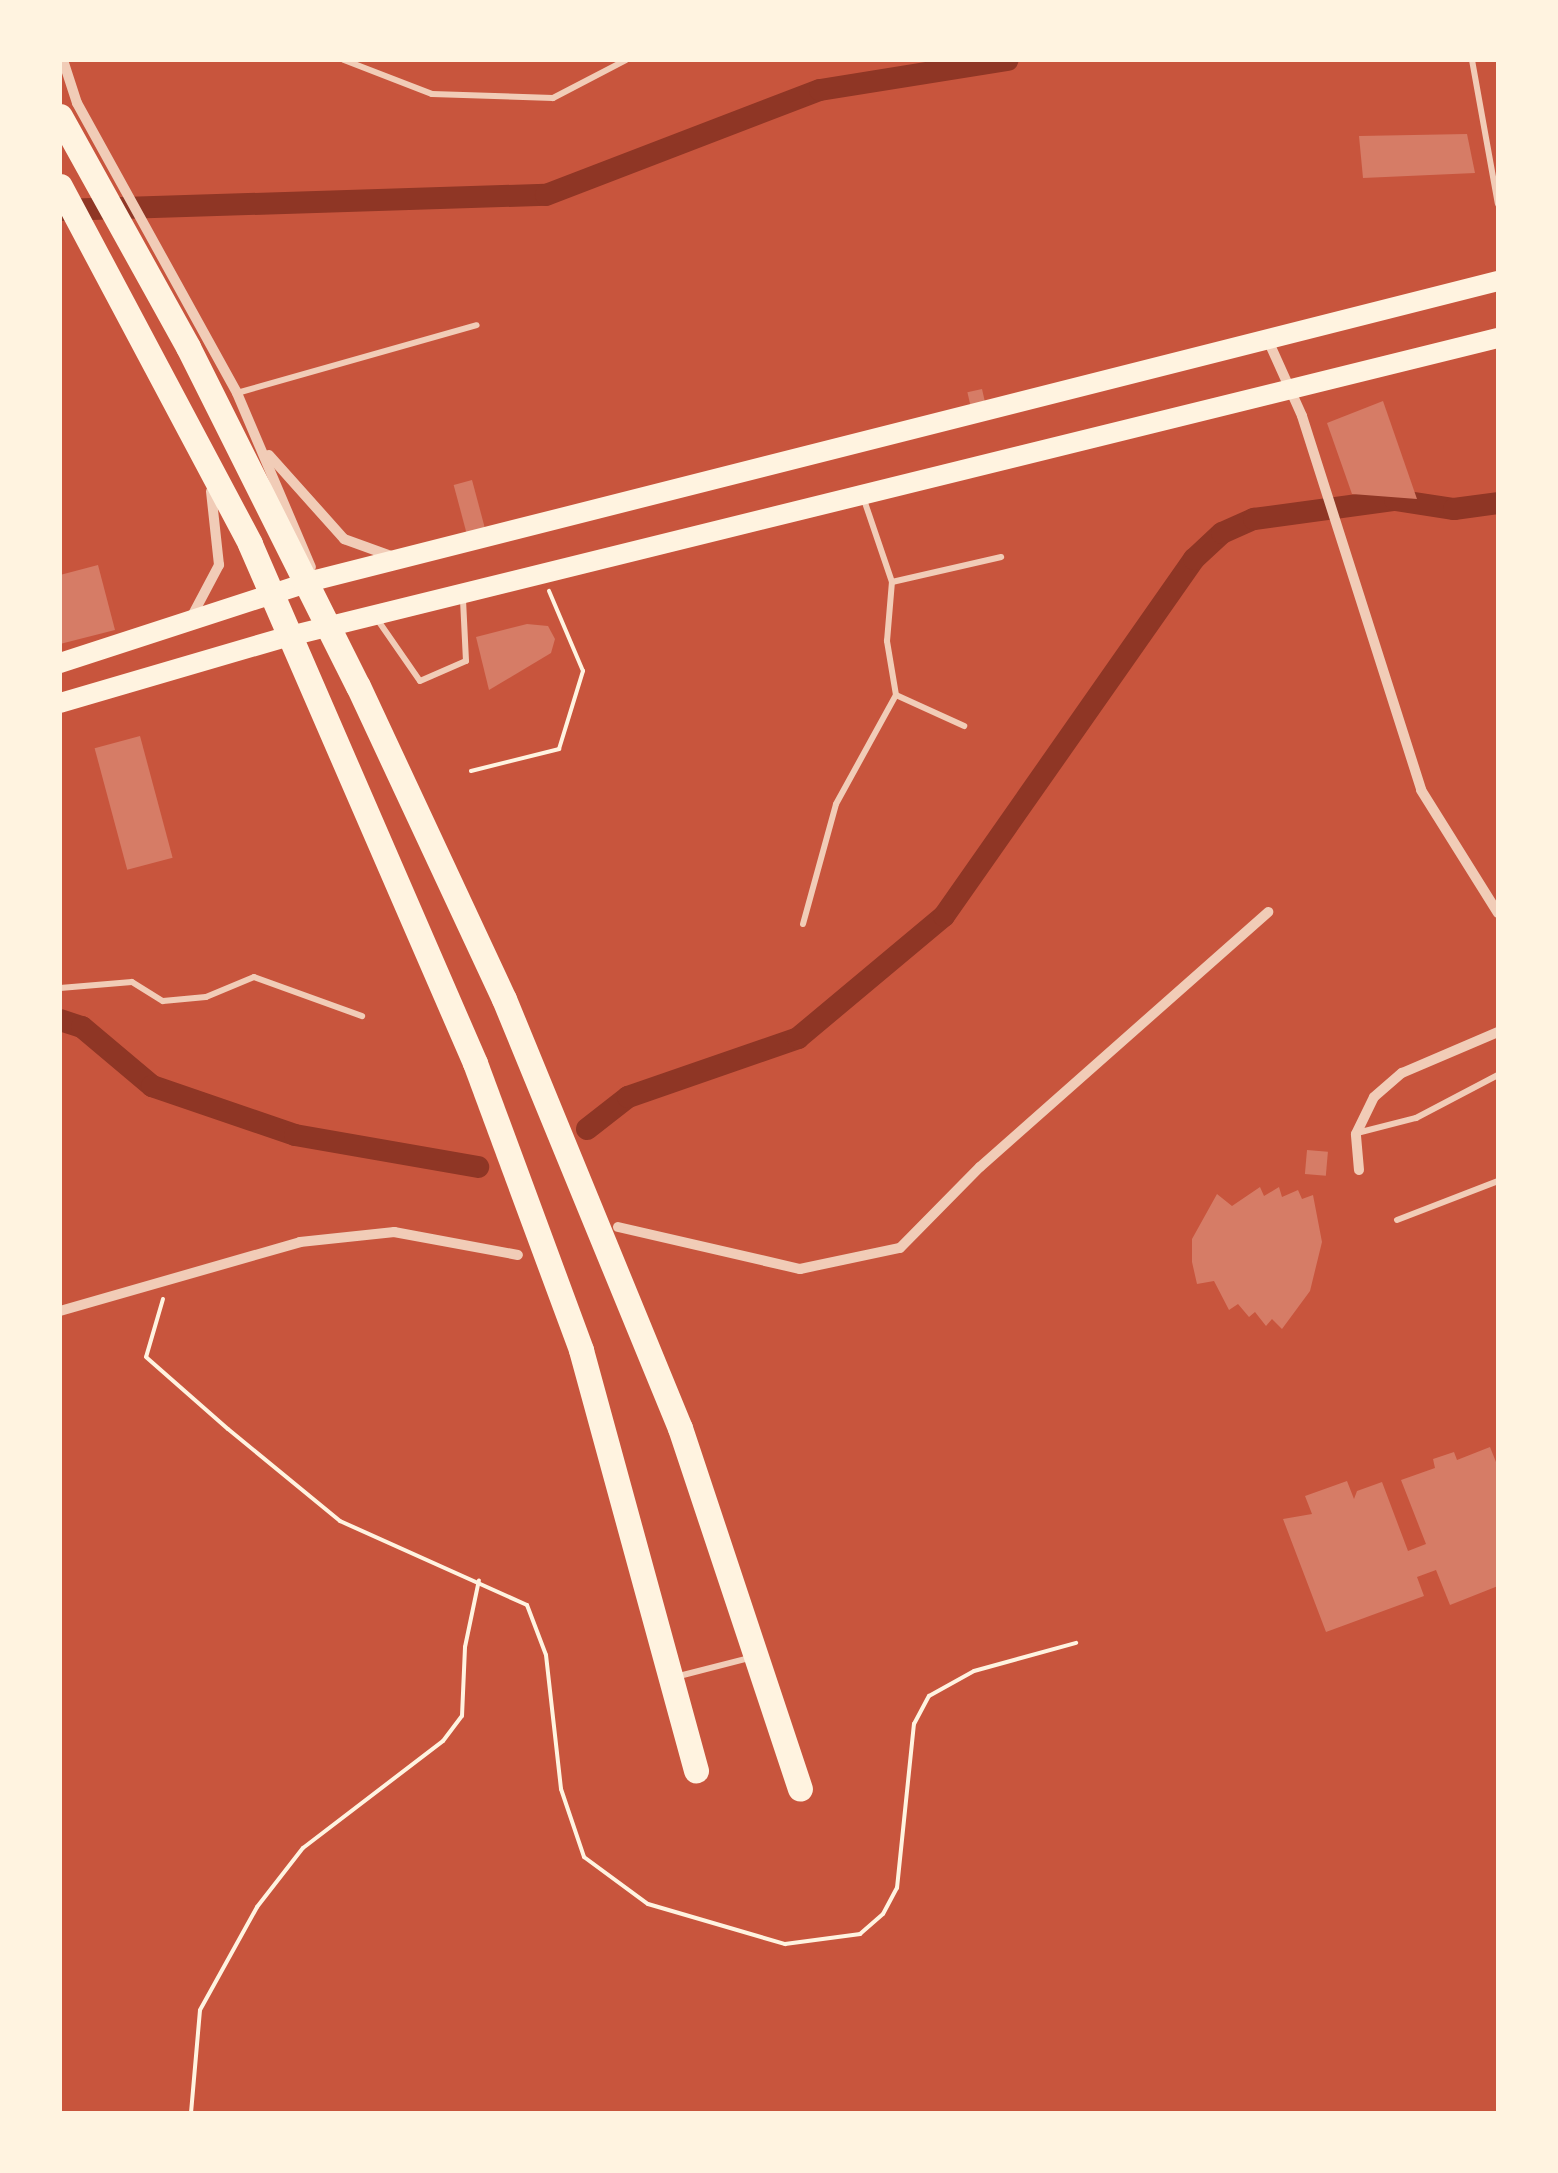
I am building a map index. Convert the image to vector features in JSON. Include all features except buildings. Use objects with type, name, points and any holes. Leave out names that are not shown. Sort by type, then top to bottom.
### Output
[{"type":"highway","points":[[69,110],[349,668],[548,1105],[680,1428],[800,1789]]},
{"type":"highway","points":[[60,195],[250,544],[500,1126],[581,1350],[696,1771]]},
{"type":"main road","points":[[60,662],[172,630],[316,580],[1498,281]]},
{"type":"main road","points":[[60,703],[286,636],[463,598],[1290,386],[1498,338]]},
{"type":"street","points":[[63,60],[69,110]]},
{"type":"street","points":[[60,85],[69,110],[124,188],[237,393],[316,580],[342,625]]},
{"type":"street","points":[[60,195],[205,461],[286,636]]},
{"type":"street","points":[[1267,338],[1290,386],[1380,645],[1421,790],[1498,913]]},
{"type":"street","points":[[261,445],[344,539],[386,556],[422,556]]},
{"type":"street","points":[[172,630],[200,606],[218,565],[205,461]]},
{"type":"street","points":[[618,1226],[800,1269],[900,1248],[980,1167],[1268,912]]},
{"type":"street","points":[[1359,1170],[1356,1134],[1374,1097],[1402,1073],[1498,1032]]},
{"type":"street","points":[[60,1311],[300,1242],[394,1232],[518,1255]]},
{"type":"lane","points":[[344,60],[432,94],[553,98],[626,60]]},
{"type":"lane","points":[[1472,60],[1498,204]]},
{"type":"lane","points":[[237,393],[477,325]]},
{"type":"lane","points":[[803,924],[836,804],[896,695],[888,641],[892,582],[863,497]]},
{"type":"lane","points":[[892,582],[1001,557]]},
{"type":"lane","points":[[377,618],[420,681],[466,661],[463,598]]},
{"type":"lane","points":[[896,695],[964,726]]},
{"type":"lane","points":[[60,988],[132,982],[164,1001],[206,997],[254,977],[362,1016]]},
{"type":"lane","points":[[1356,1134],[1416,1118],[1498,1075]]},
{"type":"lane","points":[[1397,1220],[1498,1181]]},
{"type":"lane","points":[[673,1677],[758,1656]]},
{"type":"path","points":[[471,772],[559,750],[583,671],[543,578]]},
{"type":"path","points":[[168,1280],[146,1357],[340,1522],[479,1580],[527,1606],[546,1655],[560,1789],[584,1857],[648,1904],[785,1944],[860,1934],[884,1914],[897,1888],[914,1724],[929,1696],[974,1671],[1076,1643]]},
{"type":"path","points":[[192,2113],[200,2010],[256,1907],[302,1848],[443,1741],[462,1716],[465,1646],[479,1580]]},
{"type":"waterway","points":[[60,210],[546,195],[820,90],[1008,60]]},
{"type":"waterway","points":[[587,1129],[628,1097],[798,1038],[944,916],[1194,559],[1222,533],[1254,519],[1395,500],[1454,509],[1498,503]]},
{"type":"waterway","points":[[60,1020],[82,1027],[152,1086],[295,1135],[478,1167]]}]
